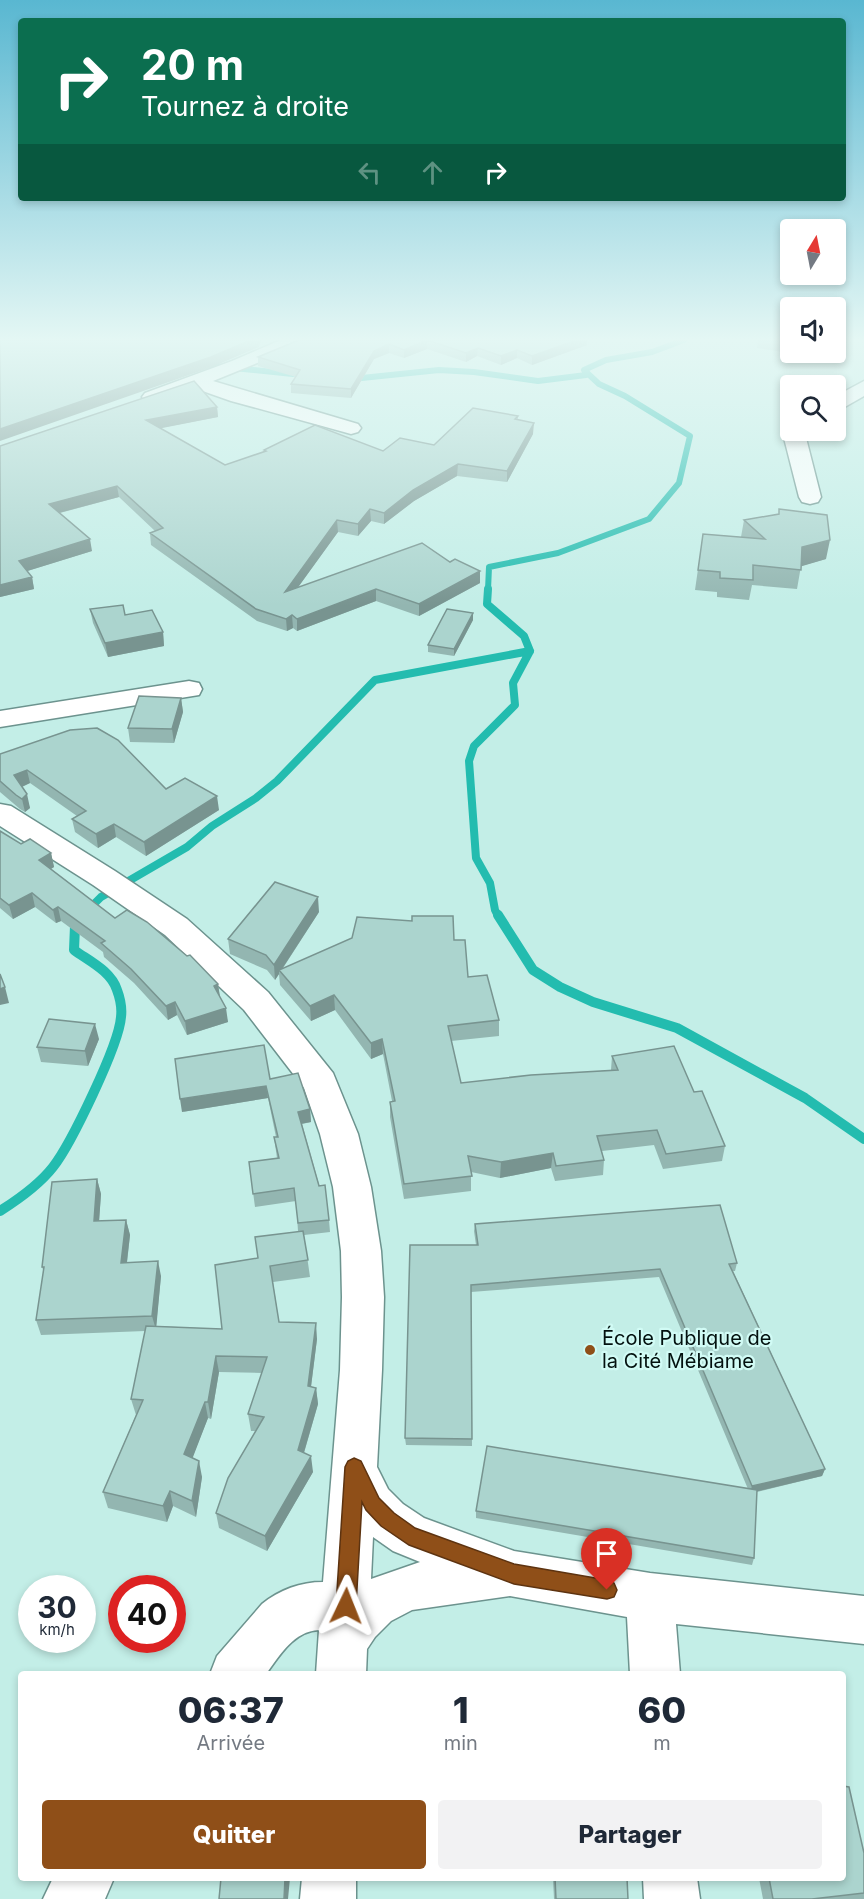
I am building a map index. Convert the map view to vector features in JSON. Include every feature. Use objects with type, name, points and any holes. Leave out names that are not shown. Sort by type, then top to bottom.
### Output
[{"type":"street","points":[[796,441],[810,497]]},
{"type":"street","points":[[0,719],[189,689]]},
{"type":"street","points":[[0,813],[118,887],[176,927],[256,1001],[320,1083],[348,1166],[361,1251],[363,1297],[361,1370],[344,1641]]},
{"type":"street","points":[[354,1467],[372,1504],[387,1520],[409,1535],[514,1574],[650,1597],[864,1620]]},
{"type":"street","points":[[344,1641],[352,1625],[384,1596],[411,1586],[514,1574]]},
{"type":"street","points":[[650,1597],[655,1671]]},
{"type":"street","points":[[237,1671],[264,1635],[293,1611],[317,1605],[344,1641]]},
{"type":"street","points":[[71,1899],[85,1881]]},
{"type":"street","points":[[328,1899],[329,1881]]},
{"type":"street","points":[[670,1881],[672,1899]]},
{"type":"building","points":[[52,429],[161,429],[225,465],[266,451],[264,450],[308,429],[324,429],[383,451],[400,438],[434,445],[451,429],[531,429],[507,471],[458,464],[413,490],[384,513],[370,509],[358,524],[337,520],[285,592],[422,543],[450,562],[455,559],[480,571],[419,604],[376,589],[297,619],[292,615],[286,619],[256,609],[150,533],[163,528],[117,486],[49,504],[90,539],[19,561],[32,577],[0,585],[0,446]]},
{"type":"building","points":[[779,509],[827,515],[830,540],[802,547],[801,570],[753,565],[753,580],[720,578],[720,572],[698,570],[703,534],[765,539],[744,520],[779,514]]},
{"type":"building","points":[[123,605],[125,615],[152,610],[163,632],[105,643],[90,609]]},
{"type":"building","points":[[447,609],[473,613],[454,649],[428,645]]},
{"type":"building","points":[[139,696],[181,698],[172,729],[128,728]]},
{"type":"building","points":[[97,728],[118,740],[166,789],[185,778],[217,796],[144,842],[114,824],[96,834],[72,819],[86,811],[27,770],[14,775],[27,794],[22,799],[0,781],[0,754],[70,730]]},
{"type":"building","points":[[0,831],[21,844],[30,839],[51,853],[39,860],[115,918],[127,910],[147,922],[187,956],[190,955],[218,984],[214,986],[226,1008],[185,1021],[175,1002],[166,1006],[131,969],[101,943],[105,941],[58,907],[53,910],[32,893],[9,905],[0,898]]},
{"type":"building","points":[[275,882],[318,897],[274,965],[266,955],[228,939]]},
{"type":"building","points":[[412,916],[453,916],[454,940],[465,940],[468,977],[487,975],[499,1020],[448,1026],[461,1083],[531,1075],[618,1070],[612,1056],[674,1046],[694,1092],[702,1091],[725,1146],[666,1154],[657,1130],[597,1136],[604,1160],[556,1166],[553,1153],[501,1162],[468,1156],[472,1176],[404,1184],[390,1102],[395,1101],[382,1039],[371,1043],[334,995],[310,1006],[279,970],[352,938],[357,917],[412,921]]},
{"type":"building","points":[[0,974],[5,987],[0,989]]},
{"type":"building","points":[[49,1019],[95,1024],[85,1051],[37,1047]]},
{"type":"building","points":[[264,1045],[270,1079],[298,1073],[310,1109],[298,1112],[319,1186],[325,1185],[329,1220],[298,1223],[294,1188],[253,1194],[249,1162],[279,1158],[274,1137],[278,1137],[266,1086],[180,1099],[175,1059]]},
{"type":"building","points":[[97,1179],[94,1221],[126,1220],[121,1263],[158,1261],[152,1316],[36,1320],[44,1267],[42,1267],[52,1182]]},
{"type":"building","points":[[720,1205],[737,1263],[729,1264],[825,1469],[752,1486],[660,1269],[471,1285],[472,1439],[405,1438],[410,1245],[478,1245],[475,1224]]},
{"type":"building","points":[[303,1231],[308,1260],[270,1266],[279,1322],[316,1323],[308,1386],[316,1388],[298,1450],[311,1456],[265,1536],[216,1513],[228,1478],[264,1417],[248,1414],[267,1357],[216,1356],[208,1402],[205,1402],[184,1454],[199,1461],[192,1501],[170,1491],[163,1506],[103,1492],[143,1400],[131,1399],[146,1326],[222,1329],[215,1265],[258,1258],[255,1237]]},
{"type":"building","points":[[487,1446],[757,1490],[754,1558],[476,1511]]},
{"type":"building","points":[[846,1786],[849,1787],[864,1853],[864,1893],[812,1899],[773,1899],[770,1881],[846,1881]]},
{"type":"building","points":[[221,1881],[285,1881],[284,1899],[219,1899]]},
{"type":"building","points":[[555,1881],[627,1881],[628,1899],[556,1899]]},
{"type":"waterway","points":[[488,590],[489,567],[558,553],[649,519],[679,483],[690,436],[678,429]]},
{"type":"waterway","points":[[488,589],[487,604],[524,636],[530,651]]},
{"type":"waterway","points":[[87,911],[101,897],[187,847],[212,826],[256,798],[277,781],[375,680],[530,651]]},
{"type":"waterway","points":[[498,916],[490,883],[476,858],[469,761],[474,746],[515,705],[513,683],[530,651]]},
{"type":"waterway","points":[[498,915],[533,970],[560,987],[593,1002],[677,1028],[805,1098],[864,1139]]},
{"type":"waterway","points":[[0,1211],[35,1186],[61,1155],[93,1094],[118,1031],[121,1007],[114,983],[99,967],[74,950],[75,926],[79,922]]},
{"type":"place","name":"École Publique de la Cité Mébiame","points":[[590,1350]]},
{"type":"route","points":[[346,1606],[354,1467],[372,1504],[387,1520],[409,1535],[514,1574],[607,1590]]}]
